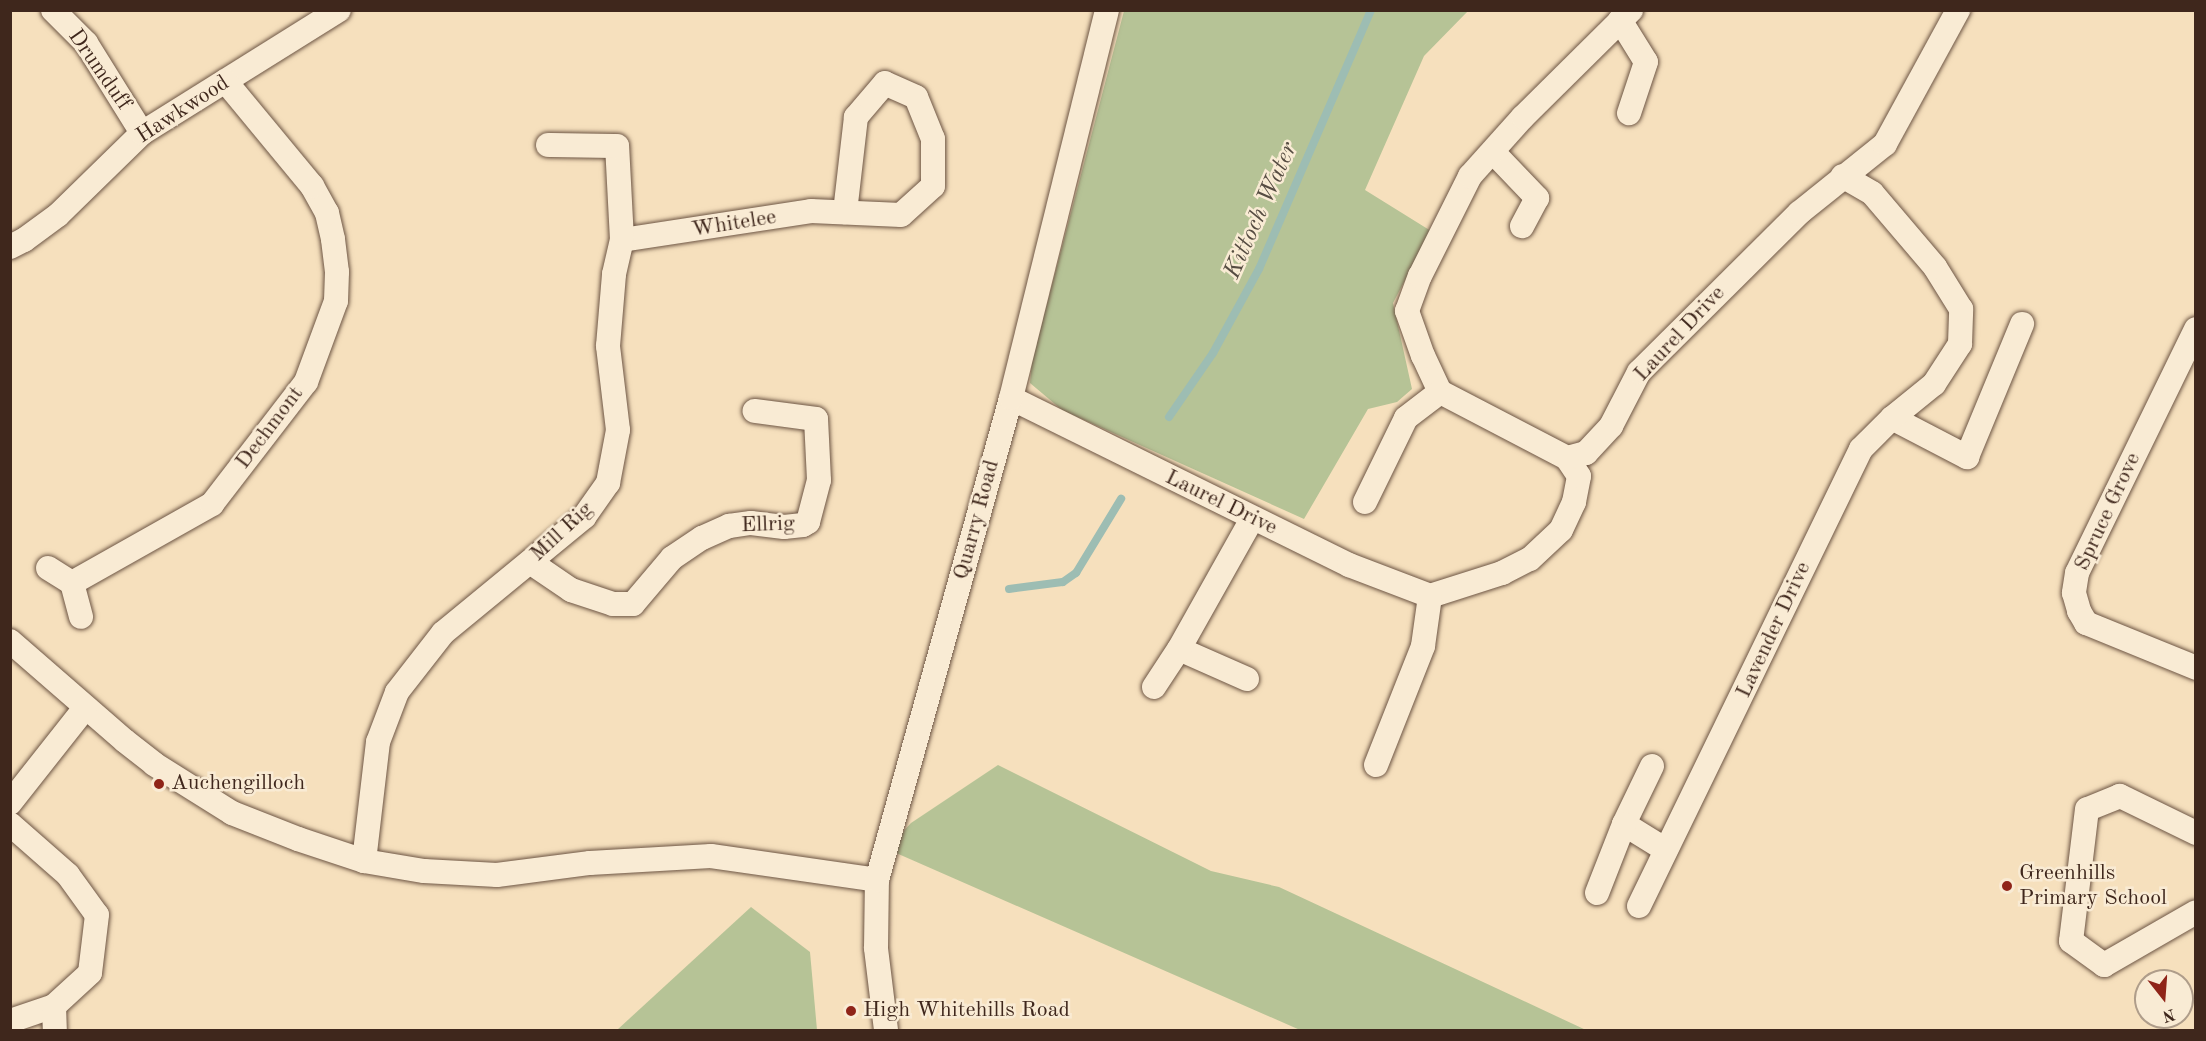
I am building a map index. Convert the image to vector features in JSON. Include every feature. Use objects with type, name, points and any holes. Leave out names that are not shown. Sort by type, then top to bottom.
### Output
[{"type":"street","name":"Drumduff","points":[[53,10],[86,43],[142,133]]},
{"type":"street","name":"Hawkwood","points":[[10,247],[24,240],[58,215],[142,133],[339,10]]},
{"type":"street","name":"Quarry Road","points":[[886,1030],[876,948],[877,880],[1011,398],[1107,10]]},
{"type":"street","name":"Laurel Drive","points":[[1568,458],[1586,453],[1611,426],[1639,372],[1799,213],[1842,176],[1885,144],[1958,10]]},
{"type":"street","points":[[1376,765],[1423,646],[1430,596],[1502,573],[1530,559],[1561,530],[1574,502],[1579,476],[1568,458],[1440,392],[1423,356],[1407,311],[1420,276],[1470,176],[1625,15],[1646,62],[1629,112]]},
{"type":"street","name":"Dechmont","points":[[72,583],[212,504],[306,382],[336,301],[337,272],[327,213],[312,186],[225,81]]},
{"type":"street","name":"Whitelee","points":[[622,240],[811,211],[901,214],[933,186],[933,139],[916,97],[885,83],[856,117],[845,212]]},
{"type":"street","name":"Mill Rig","points":[[364,861],[378,742],[398,692],[443,633],[584,517],[608,483],[618,430],[608,346],[614,274],[622,240],[617,146],[548,145]]},
{"type":"street","points":[[1493,152],[1537,198],[1522,226]]},
{"type":"street","name":"Lavender Drive","points":[[1639,906],[1861,449],[1892,418],[1934,384],[1960,344],[1961,309],[1935,267],[1872,193],[1842,176]]},
{"type":"street","points":[[1892,418],[1967,457],[2022,324]]},
{"type":"street","name":"Spruce Grove","points":[[2196,329],[2077,573],[2074,593],[2079,611],[2086,623],[2196,668]]},
{"type":"street","points":[[1365,502],[1406,418],[1440,392]]},
{"type":"street","name":"Laurel Drive","points":[[1011,398],[1349,565],[1430,596]]},
{"type":"street","name":"Ellrig","points":[[530,562],[571,590],[613,604],[633,604],[672,558],[702,538],[729,526],[751,523],[784,527],[803,525],[808,522],[819,480],[816,419],[754,411]]},
{"type":"street","points":[[1154,687],[1179,649],[1252,519]]},
{"type":"street","points":[[48,568],[72,583],[81,617]]},
{"type":"street","points":[[10,641],[85,708],[154,764],[232,813],[297,840],[364,861],[424,871],[497,875],[590,862],[711,856],[877,880]]},
{"type":"street","points":[[1179,649],[1247,679]]},
{"type":"street","points":[[10,803],[85,708]]},
{"type":"street","points":[[1597,893],[1624,824],[1653,766]]},
{"type":"street","points":[[2196,833],[2120,796],[2087,809],[2071,941],[2104,965],[2196,912]]},
{"type":"street","points":[[10,824],[68,874],[97,915],[90,973],[54,1006],[10,1021]]},
{"type":"street","points":[[1624,824],[1666,850]]},
{"type":"street","points":[[54,1006],[55,1030]]},
{"type":"green space","points":[[1124,11],[1468,11],[1424,56],[1365,190],[1431,231],[1393,303],[1412,389],[1397,402],[1368,409],[1304,519],[1062,410],[1030,383],[1032,361]]},
{"type":"green space","points":[[998,765],[1211,871],[1279,887],[1586,1030],[1300,1030],[887,849],[911,823]]},
{"type":"green space","points":[[751,907],[810,952],[817,1030],[617,1030]]},
{"type":"waterway","name":"Kittoch Water","points":[[1169,417],[1213,353],[1259,269],[1371,10]]},
{"type":"waterway","name":"Kittoch Water","points":[[1009,589],[1063,582],[1076,573],[1121,499]]},
{"type":"place","name":"Auchengilloch","points":[[159,784]]},
{"type":"place","name":"Greenhills Primary School","points":[[2007,886]]},
{"type":"place","name":"High Whitehills Road","points":[[851,1011]]}]
